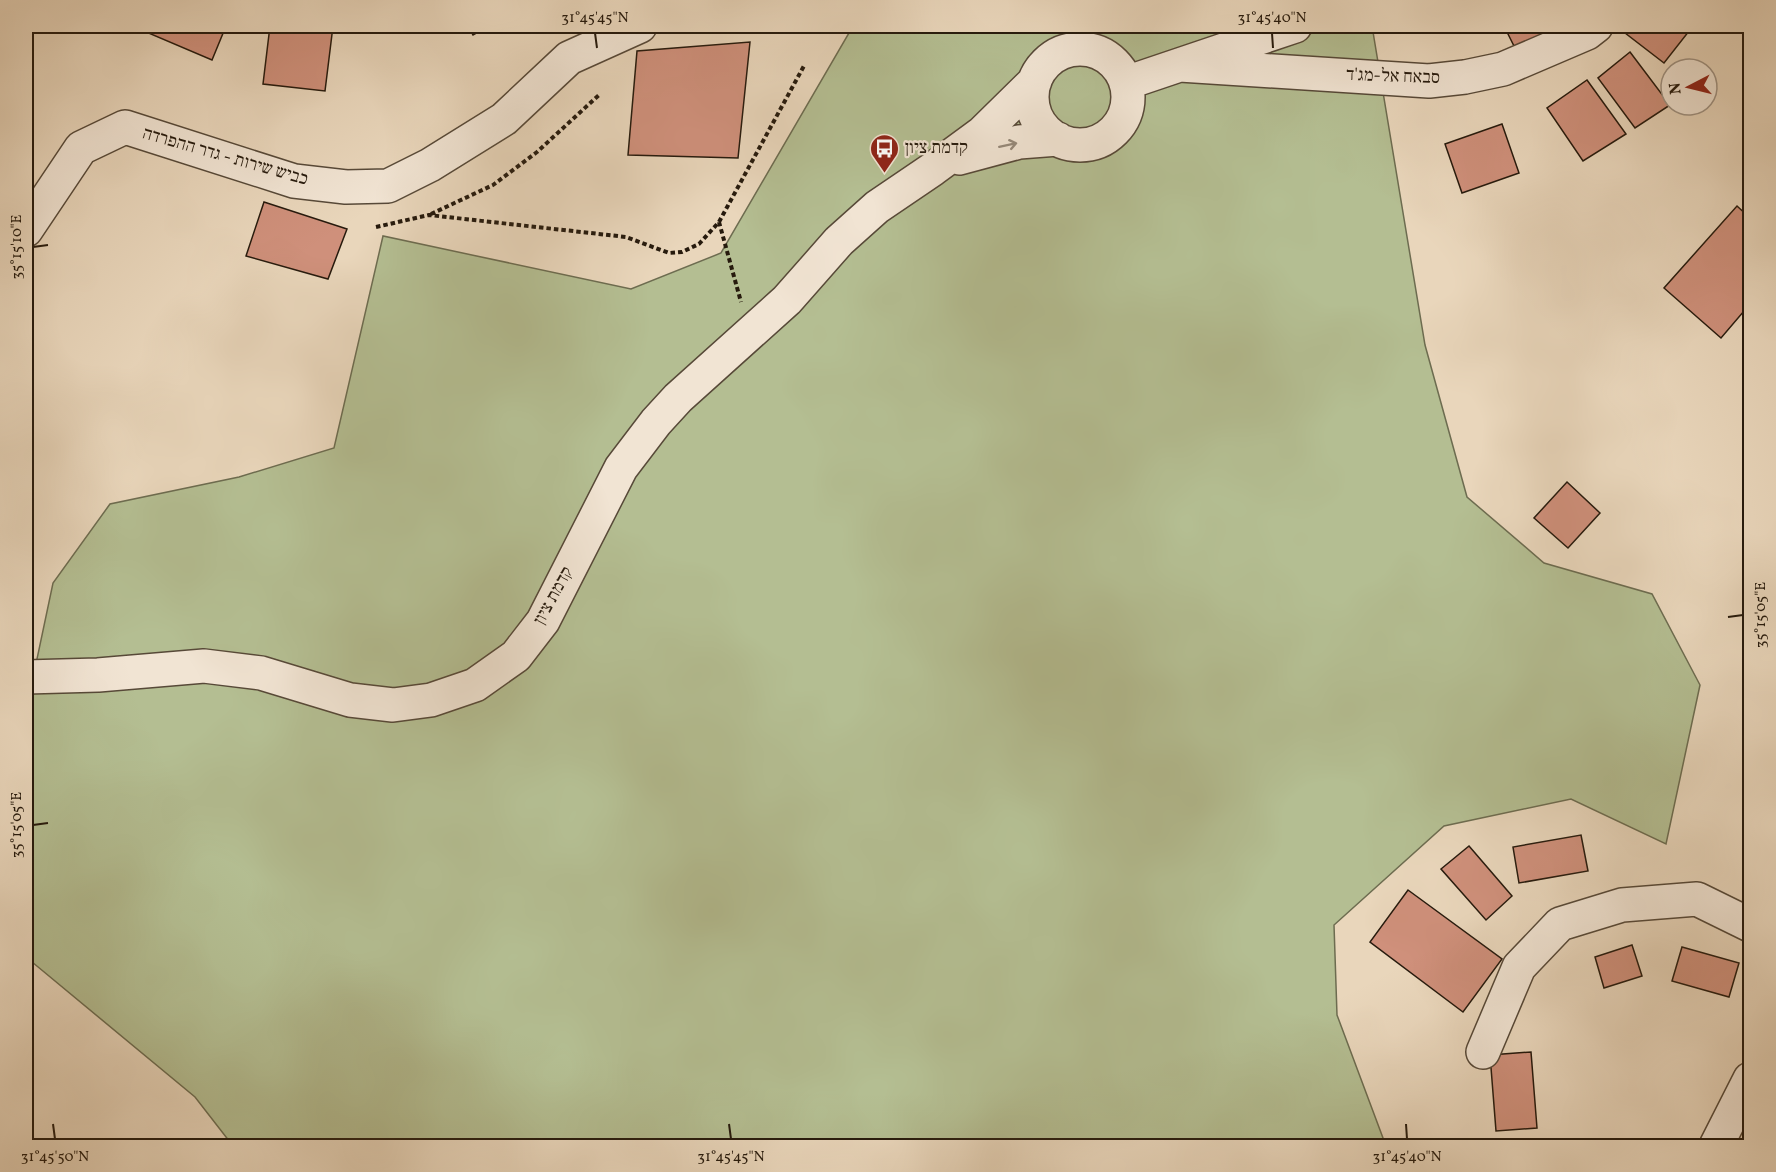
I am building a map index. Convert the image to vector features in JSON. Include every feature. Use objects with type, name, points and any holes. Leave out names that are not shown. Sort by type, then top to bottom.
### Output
[{"type":"street","name":"כביש שירות - גדר ההפרדה","points":[[26,230],[81,148],[125,127],[294,181],[346,187],[388,186],[430,165],[504,119],[569,58],[640,26]]},
{"type":"street","points":[[1126,83],[1180,65],[1217,40],[1295,26]]},
{"type":"street","name":"סבאח אל-מג'ד","points":[[1180,65],[1429,81],[1503,69],[1587,33],[1596,26]]},
{"type":"street","points":[[1074,49],[1095,51],[1113,62],[1126,83],[1126,108],[1115,130],[1094,143],[1076,144],[1058,139],[1048,132],[1035,113],[1032,102],[1035,81],[1039,72],[1054,56],[1074,49]]},
{"type":"street","name":"קדמת ציון","points":[[26,677],[98,675],[204,666],[261,673],[350,700],[393,705],[431,700],[475,685],[516,656],[543,621],[621,468],[656,422],[685,392],[752,334],[787,300],[839,242],[877,207],[982,133],[1035,81]]},
{"type":"street","name":"קדמת ציון","points":[[933,169],[972,154],[999,147],[1028,141],[1058,139]]},
{"type":"street","points":[[1483,1052],[1519,967],[1560,924],[1622,905],[1697,899],[1750,925]]},
{"type":"street","points":[[1716,1146],[1750,1078]]},
{"type":"path","points":[[429,215],[626,237],[669,253],[682,252],[699,244],[719,222],[805,64]]},
{"type":"path","points":[[376,227],[429,215],[493,185],[537,153],[600,94]]},
{"type":"path","points":[[719,222],[730,269],[752,334]]},
{"type":"green space","points":[[853,26],[1372,26],[1425,345],[1467,497],[1544,563],[1652,594],[1700,685],[1666,844],[1571,799],[1444,826],[1334,925],[1337,1015],[1386,1146],[233,1146],[195,1097],[26,957],[26,711],[53,583],[110,504],[239,477],[334,448],[383,236],[631,289],[721,253]]},
{"type":"building","points":[[141,26],[226,26],[212,60],[139,29]]},
{"type":"building","points":[[270,26],[333,26],[325,91],[263,84]]},
{"type":"building","points":[[468,26],[489,26],[473,35]]},
{"type":"building","points":[[1504,26],[1573,26],[1518,54]]},
{"type":"building","points":[[1616,26],[1693,26],[1669,57],[1659,57],[1659,59]]},
{"type":"building","points":[[750,42],[738,158],[628,155],[637,51]]},
{"type":"building","points":[[1630,52],[1659,90],[1659,112],[1635,128],[1598,78]]},
{"type":"building","points":[[1587,80],[1626,134],[1583,161],[1547,108]]},
{"type":"building","points":[[1502,124],[1519,173],[1462,193],[1445,144]]},
{"type":"building","points":[[264,202],[347,229],[328,279],[246,256]]},
{"type":"building","points":[[1737,206],[1750,218],[1750,304],[1721,338],[1664,288]]},
{"type":"building","points":[[1567,482],[1600,513],[1568,548],[1534,518]]},
{"type":"building","points":[[1581,835],[1588,871],[1519,883],[1513,847]]},
{"type":"building","points":[[1469,846],[1512,896],[1486,920],[1441,869]]},
{"type":"building","points":[[1408,890],[1502,959],[1463,1012],[1370,942]]},
{"type":"building","points":[[1632,945],[1642,976],[1604,988],[1595,957]]},
{"type":"building","points":[[1682,947],[1739,963],[1729,997],[1672,981]]},
{"type":"building","points":[[1531,1052],[1537,1128],[1496,1131],[1490,1055]]},
{"type":"place","name":"קדמת ציון","points":[[884,174]]}]
